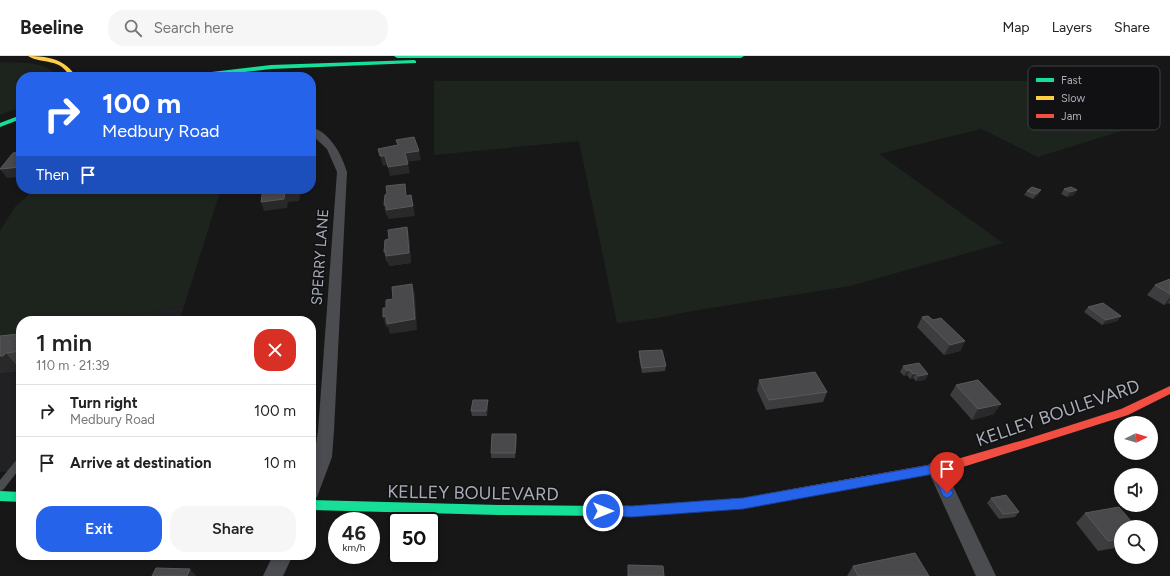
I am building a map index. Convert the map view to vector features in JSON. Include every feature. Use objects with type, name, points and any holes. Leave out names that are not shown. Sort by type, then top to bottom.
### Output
[{"type":"main road","points":[[31,56],[54,61],[65,66],[72,72]]},
{"type":"main road","points":[[328,56],[348,56]]},
{"type":"main road","points":[[397,56],[741,56]]},
{"type":"main road","points":[[218,72],[266,66],[417,61],[501,56]]},
{"type":"main road","points":[[0,124],[16,119]]},
{"type":"main road","points":[[0,132],[16,127]]},
{"type":"main road","name":"KELLEY BOULEVARD","points":[[316,505],[500,510],[632,511],[743,504],[936,468],[1027,443],[1124,412],[1170,390]]},
{"type":"main road","points":[[0,496],[16,497]]},
{"type":"street","name":"SPERRY LANE","points":[[316,133],[324,139],[337,155],[342,172],[326,431],[323,457],[316,477]]},
{"type":"street","points":[[936,468],[986,576]]},
{"type":"street","points":[[273,576],[281,560]]},
{"type":"lane","points":[[0,487],[16,467]]},
{"type":"shaded area","points":[[0,62],[39,65],[53,72],[16,72],[16,109],[0,115]]},
{"type":"shaded area","points":[[434,81],[1028,81],[1028,130],[1124,130],[1038,157],[981,129],[879,154],[1003,243],[850,286],[692,311],[658,318],[617,323],[579,141],[434,155]]},
{"type":"shaded area","points":[[29,194],[219,194],[184,306],[130,316],[16,316],[16,337],[0,340],[0,231],[15,207]]},
{"type":"shaded area","points":[[184,306],[181,316],[130,316]]},
{"type":"shaded area","points":[[16,337],[16,471],[0,472],[0,340]]},
{"type":"building","points":[[414,137],[419,151],[405,153],[408,164],[388,167],[385,156],[380,156],[378,149],[398,145],[396,140]]},
{"type":"building","points":[[13,153],[16,153],[16,167],[0,169]]},
{"type":"building","points":[[405,184],[406,196],[411,195],[413,206],[386,210],[386,205],[384,205],[385,195],[387,194],[386,186]]},
{"type":"building","points":[[1032,187],[1041,190],[1036,194],[1027,191]]},
{"type":"building","points":[[1071,187],[1077,190],[1070,192],[1064,189]]},
{"type":"building","points":[[262,194],[285,194],[284,199],[261,202]]},
{"type":"building","points":[[407,227],[409,253],[386,256],[386,251],[384,252],[385,240],[389,239],[388,230]]},
{"type":"building","points":[[1170,279],[1170,294],[1155,285]]},
{"type":"building","points":[[412,284],[415,319],[387,324],[386,316],[383,317],[383,308],[386,308],[386,300],[393,299],[392,287]]},
{"type":"building","points":[[1103,303],[1121,316],[1106,320],[1088,307]]},
{"type":"building","points":[[928,316],[933,320],[941,318],[965,341],[950,345],[922,317]]},
{"type":"building","points":[[16,334],[16,352],[6,353],[3,356],[0,356],[0,336]]},
{"type":"building","points":[[662,350],[666,366],[642,368],[639,351]]},
{"type":"building","points":[[919,363],[928,374],[919,376],[916,373],[913,374],[910,370],[907,371],[903,366]]},
{"type":"building","points":[[815,372],[827,392],[769,400],[759,380]]},
{"type":"building","points":[[978,380],[1001,404],[978,409],[956,385]]},
{"type":"building","points":[[473,400],[488,400],[486,411],[471,411]]},
{"type":"building","points":[[492,434],[516,434],[515,453],[491,453]]},
{"type":"building","points":[[1006,495],[1019,512],[1003,514],[991,498]]},
{"type":"building","points":[[1114,508],[1114,512],[1123,512],[1130,520],[1114,520],[1114,540],[1108,541],[1085,513]]},
{"type":"building","points":[[915,553],[929,576],[858,576],[853,566]]},
{"type":"building","points":[[628,565],[663,566],[664,576],[628,576]]},
{"type":"building","points":[[156,568],[190,569],[187,576],[152,576]]},
{"type":"traffic: fast","points":[[397,56],[741,56]]},
{"type":"traffic: fast","points":[[228,72],[271,67],[414,62]]},
{"type":"traffic: fast","points":[[0,125],[16,119]]},
{"type":"traffic: fast","points":[[0,496],[16,497]]},
{"type":"traffic: fast","points":[[316,505],[604,511]]},
{"type":"traffic: slow","points":[[31,56],[56,61],[66,67],[70,72]]},
{"type":"traffic: slow","points":[[604,511],[633,511],[743,503],[871,480]]},
{"type":"traffic: jam","points":[[871,480],[950,466],[1027,443],[1124,412],[1170,390]]},
{"type":"route","points":[[603,511],[632,511],[743,504],[936,468],[947,493]]}]
